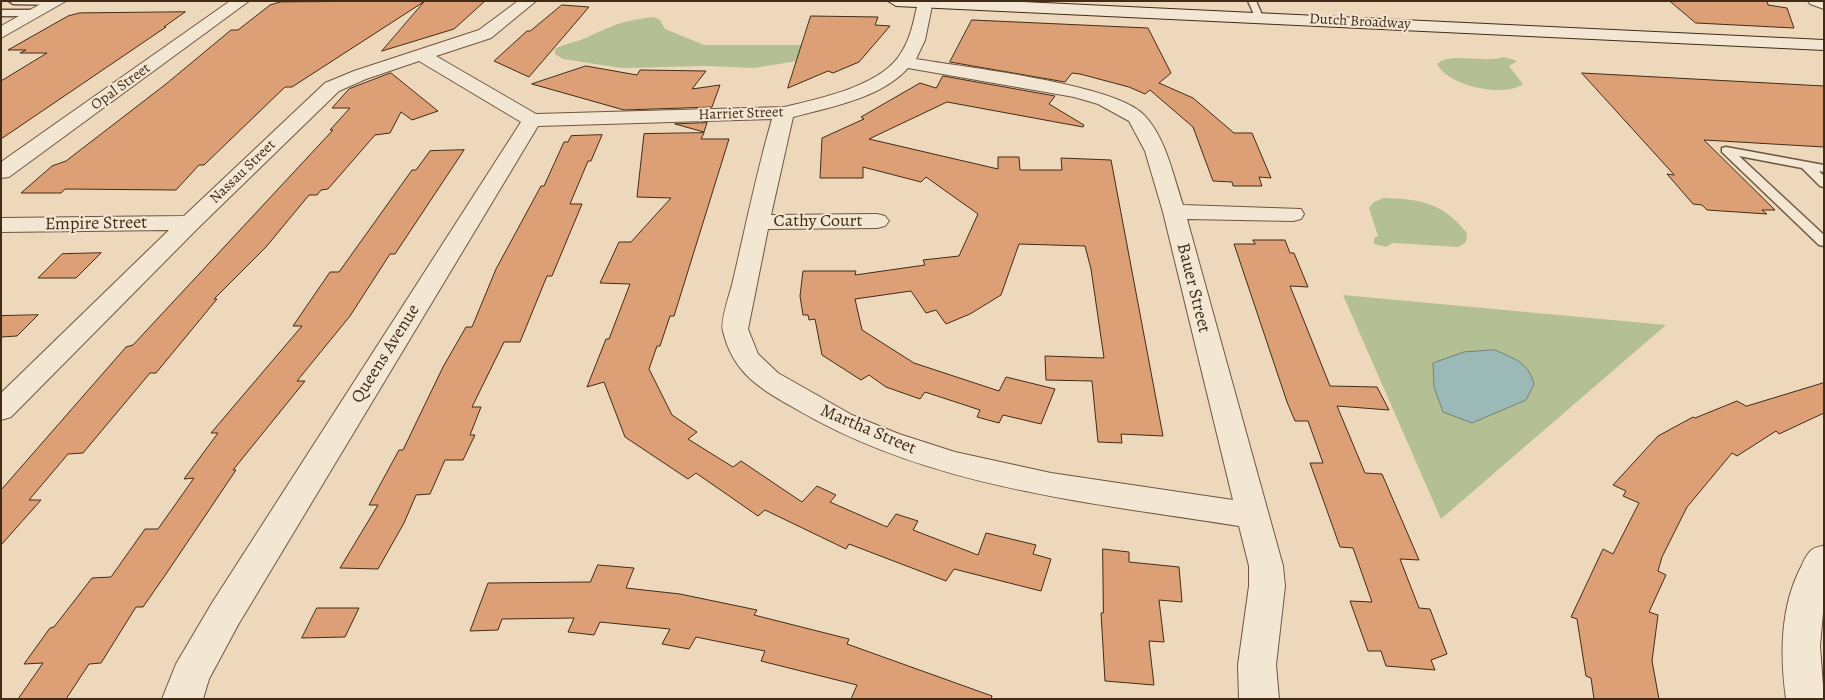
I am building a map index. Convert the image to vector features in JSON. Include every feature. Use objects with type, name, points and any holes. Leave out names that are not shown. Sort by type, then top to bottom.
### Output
[{"type":"street","name":"Opal Street","points":[[1,172],[240,1]]},
{"type":"street","name":"Nassau Street","points":[[1,410],[190,223],[332,87],[360,75],[423,56],[485,34],[528,1]]},
{"type":"street","name":"Dutch Broadway","points":[[896,1],[1010,3],[1824,45]]},
{"type":"street","points":[[1816,1],[1824,4]]},
{"type":"street","points":[[1,33],[57,2]]},
{"type":"street","name":"Harriet Street","points":[[532,120],[784,113],[824,104],[860,90],[886,76],[905,62],[915,46],[926,2]]},
{"type":"street","points":[[423,56],[532,120]]},
{"type":"street","name":"Bauer Street","points":[[905,62],[1076,92],[1118,106],[1136,117],[1145,129],[1155,151],[1174,212],[1251,515],[1266,566],[1267,586],[1257,665],[1259,699]]},
{"type":"street","name":"Martha Street","points":[[784,113],[774,148],[735,329],[746,358],[768,380],[841,422],[888,442],[952,463],[1051,485],[1251,515]]},
{"type":"street","name":"Queens Avenue","points":[[181,699],[186,693],[190,676],[225,614],[532,120]]},
{"type":"street","points":[[1174,212],[1293,214]]},
{"type":"street","name":"Cathy Court","points":[[759,222],[877,221]]},
{"type":"street","name":"Empire Street","points":[[1,225],[190,223]]},
{"type":"street","points":[[1806,699],[1802,676],[1804,604],[1818,565],[1824,559]]},
{"type":"lane","points":[[13,1],[57,2]]},
{"type":"lane","points":[[1252,1],[1259,17]]},
{"type":"lane","points":[[1,13],[36,13]]},
{"type":"lane","points":[[1824,169],[1726,150],[1824,242]]},
{"type":"lane","points":[[1804,164],[1824,183]]},
{"type":"green space","points":[[654,17],[660,20],[665,29],[704,45],[805,45],[803,60],[754,68],[706,66],[621,68],[563,59],[555,54],[555,49],[559,47],[584,39],[612,26],[627,21]]},
{"type":"green space","points":[[1504,57],[1517,61],[1509,66],[1523,84],[1503,90],[1477,88],[1452,78],[1443,72],[1437,64],[1451,58],[1496,59]]},
{"type":"green space","points":[[1384,198],[1420,202],[1440,209],[1467,233],[1466,242],[1459,247],[1393,243],[1386,247],[1374,244],[1374,238],[1378,236],[1369,208],[1374,202]]},
{"type":"green space","points":[[1343,295],[1666,325],[1441,519]]},
{"type":"water","points":[[1495,350],[1520,362],[1528,371],[1534,384],[1526,400],[1472,423],[1443,412],[1434,387],[1433,363],[1464,352]]},
{"type":"building","points":[[425,1],[485,1],[454,29],[382,51]]},
{"type":"building","points":[[425,1],[292,87],[285,87],[204,165],[199,165],[176,190],[65,189],[61,193],[21,193],[52,166],[66,161],[166,84],[231,30],[238,30],[270,5],[280,2]]},
{"type":"building","points":[[1670,1],[1767,1],[1768,5],[1787,8],[1794,28],[1696,23]]},
{"type":"building","points":[[562,5],[589,7],[529,77],[494,61],[527,31],[530,31]]},
{"type":"building","points":[[185,12],[164,27],[166,27],[1,139],[1,81],[47,53],[20,53],[26,50],[8,50],[68,16],[79,13]]},
{"type":"building","points":[[811,16],[878,17],[875,25],[890,26],[859,62],[833,73],[828,71],[788,88]]},
{"type":"building","points":[[972,20],[1148,28],[1171,73],[1159,83],[1193,98],[1234,133],[1252,133],[1271,178],[1259,177],[1262,186],[1233,186],[1232,182],[1213,181],[1193,127],[1150,90],[1145,94],[1129,87],[1080,74],[1072,73],[1065,82],[950,62]]},
{"type":"building","points":[[586,66],[637,75],[640,70],[706,71],[692,89],[720,85],[712,107],[624,110],[532,84]]},
{"type":"building","points":[[391,73],[438,111],[412,120],[401,112],[390,133],[375,135],[328,189],[321,190],[317,195],[309,195],[266,247],[214,299],[217,299],[156,373],[150,373],[83,453],[68,454],[29,500],[41,500],[1,545],[1,490],[126,347],[133,345],[333,130],[330,130],[350,108],[332,108],[349,89]]},
{"type":"building","points":[[1582,73],[1824,86],[1824,147],[1704,140],[1775,210],[1762,210],[1767,214],[1707,210],[1702,205],[1693,204],[1667,174],[1674,175]]},
{"type":"building","points":[[943,76],[1055,96],[1049,104],[1084,125],[1083,127],[947,102],[869,139],[998,169],[998,157],[1019,157],[1020,170],[1062,170],[1061,158],[1111,160],[1163,436],[1121,434],[1122,443],[1098,442],[1092,381],[1046,380],[1045,356],[1104,358],[1091,269],[1085,246],[1019,244],[1001,295],[970,314],[946,324],[936,310],[926,313],[911,291],[855,299],[862,330],[914,363],[999,391],[1006,377],[1055,389],[1041,424],[1003,415],[999,423],[977,417],[980,410],[925,392],[920,399],[886,387],[869,375],[861,380],[822,355],[815,319],[809,320],[808,315],[803,315],[800,296],[803,271],[856,271],[855,275],[925,265],[923,260],[959,256],[978,214],[926,177],[921,182],[863,167],[863,178],[820,178],[822,138],[864,119],[861,117],[920,83],[936,88]]},
{"type":"building","points":[[707,123],[704,132],[675,124]]},
{"type":"building","points":[[704,133],[701,139],[729,139],[674,316],[670,316],[660,346],[657,346],[649,369],[672,415],[697,432],[688,439],[733,467],[741,461],[802,502],[817,486],[836,495],[830,502],[887,527],[896,514],[918,521],[913,530],[978,555],[986,533],[1036,545],[1033,554],[1051,559],[1041,591],[954,569],[946,581],[849,544],[846,549],[765,510],[758,516],[696,473],[688,479],[625,437],[604,382],[587,387],[606,339],[609,339],[630,284],[600,283],[619,242],[631,242],[671,198],[637,197],[644,134]]},
{"type":"building","points":[[602,135],[591,161],[588,161],[570,204],[582,204],[552,276],[547,276],[520,342],[504,342],[472,407],[481,407],[470,435],[475,435],[463,460],[445,460],[430,494],[416,495],[404,523],[378,569],[340,568],[378,505],[369,505],[399,450],[403,450],[443,367],[466,327],[472,327],[496,269],[541,186],[544,186],[564,142],[568,142],[571,136]]},
{"type":"building","points":[[464,150],[395,254],[390,254],[350,316],[297,381],[305,381],[233,470],[236,470],[143,607],[136,607],[101,663],[89,664],[66,699],[18,699],[43,663],[24,664],[50,628],[54,627],[92,578],[111,577],[145,529],[158,529],[194,478],[184,479],[218,433],[211,433],[302,326],[293,326],[330,272],[339,272],[412,170],[416,170],[430,151]]},
{"type":"building","points":[[1253,240],[1285,240],[1290,253],[1294,253],[1308,287],[1290,286],[1330,386],[1377,387],[1389,410],[1337,406],[1365,473],[1382,474],[1419,560],[1400,559],[1419,608],[1430,609],[1447,654],[1431,660],[1435,670],[1386,666],[1381,651],[1368,651],[1350,601],[1372,602],[1353,548],[1340,547],[1310,463],[1323,463],[1308,421],[1295,421],[1287,402],[1234,244],[1255,244]]},
{"type":"building","points":[[101,253],[76,278],[38,278],[62,254]]},
{"type":"building","points":[[38,315],[17,336],[1,337],[1,316]]},
{"type":"building","points":[[1824,383],[1824,413],[1779,434],[1776,431],[1737,456],[1732,453],[1687,507],[1662,557],[1658,571],[1666,575],[1649,612],[1658,615],[1652,661],[1659,699],[1594,699],[1591,678],[1586,676],[1577,619],[1571,617],[1603,549],[1613,554],[1639,503],[1623,496],[1626,491],[1613,485],[1658,436],[1693,417],[1695,418],[1737,401],[1746,406]]},
{"type":"building","points":[[1103,549],[1129,552],[1129,562],[1179,567],[1182,602],[1159,600],[1164,642],[1149,641],[1154,685],[1105,681],[1101,613],[1103,613]]},
{"type":"building","points":[[598,565],[634,568],[626,588],[680,594],[757,610],[754,615],[849,639],[847,644],[992,696],[991,699],[851,699],[857,685],[761,661],[765,651],[696,637],[689,649],[662,644],[670,629],[600,622],[594,635],[568,632],[574,618],[502,619],[498,630],[470,631],[488,583],[590,582]]},
{"type":"building","points":[[317,608],[359,608],[345,637],[302,638]]}]
